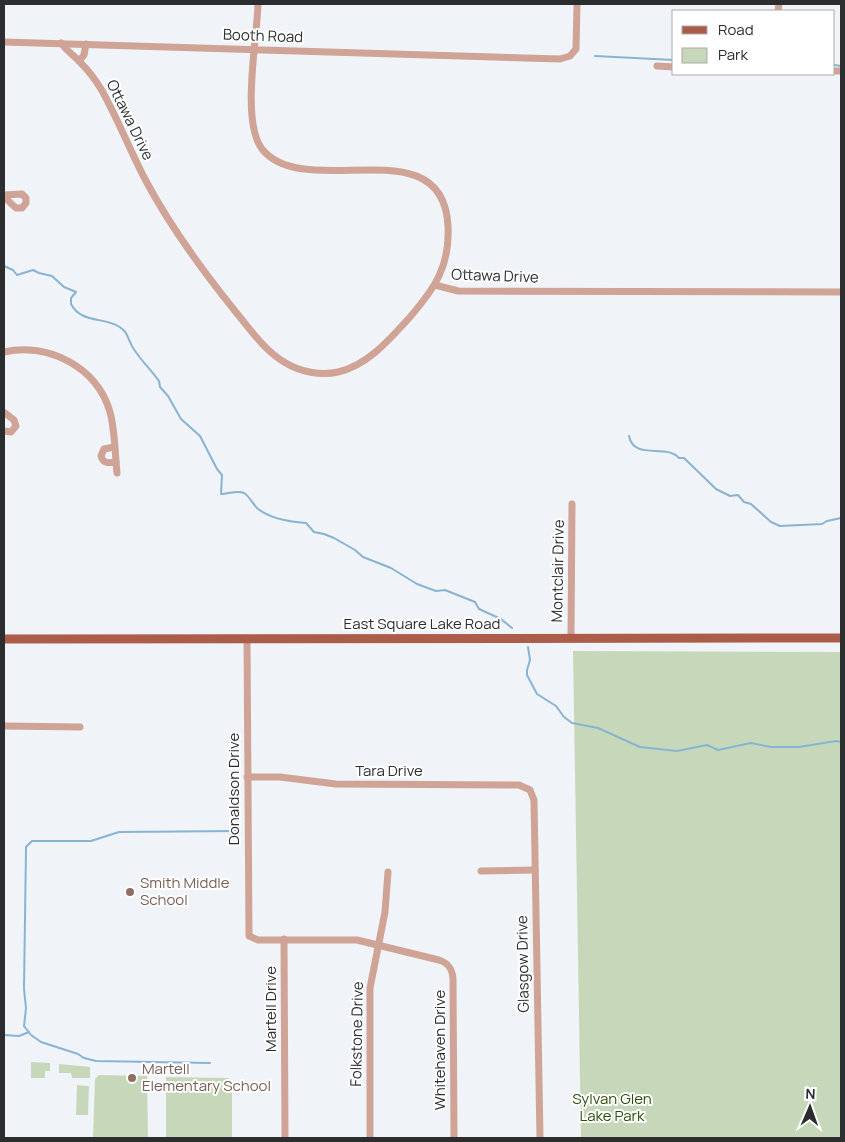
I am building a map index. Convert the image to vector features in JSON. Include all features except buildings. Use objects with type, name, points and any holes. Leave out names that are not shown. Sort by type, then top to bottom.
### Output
[{"type":"main road","name":"East Square Lake Road","points":[[4,639],[841,638]]},
{"type":"street","points":[[258,4],[252,91],[252,127],[258,143],[270,157],[282,164],[297,168],[405,172],[420,177],[442,197],[446,208],[448,231],[445,261],[435,285]]},
{"type":"street","name":"Booth Road","points":[[4,42],[560,59],[567,58],[574,53],[577,45],[577,4]]},
{"type":"street","name":"Ottawa Drive","points":[[61,43],[92,76],[102,91],[147,184],[188,250],[254,334],[283,362],[295,368],[317,373],[339,372],[357,365],[385,343],[429,295],[435,285],[463,291],[841,292]]},
{"type":"street","points":[[79,61],[84,55],[86,44]]},
{"type":"street","points":[[657,66],[672,67]]},
{"type":"street","points":[[4,352],[19,350],[49,354],[72,363],[85,372],[107,402],[112,419],[117,473]]},
{"type":"street","points":[[4,412],[16,424],[13,431],[7,433],[4,431]]},
{"type":"street","points":[[114,447],[104,449],[101,456],[102,460],[106,463],[116,462]]},
{"type":"street","name":"Montclair Drive","points":[[571,637],[572,504]]},
{"type":"street","name":"Donaldson Drive","points":[[247,638],[248,931],[251,938],[284,940]]},
{"type":"street","points":[[4,726],[80,727]]},
{"type":"street","name":"Tara Drive","points":[[248,777],[280,777],[336,784],[519,785],[530,790]]},
{"type":"street","name":"Glasgow Drive","points":[[530,790],[534,800],[540,1138]]},
{"type":"street","points":[[481,871],[535,870]]},
{"type":"street","name":"Folkstone Drive","points":[[370,1138],[369,995],[385,912],[388,872]]},
{"type":"street","points":[[284,940],[357,940],[378,944]]},
{"type":"street","name":"Martell Drive","points":[[284,940],[286,1138]]},
{"type":"street","name":"Whitehaven Drive","points":[[378,944],[439,960],[448,964],[452,970],[454,1138]]},
{"type":"green space","name":"Sylvan Glen Lake Park","points":[[573,651],[841,652],[841,1138],[581,1138]]},
{"type":"green space","points":[[31,1062],[50,1063],[50,1071],[45,1071],[45,1078],[31,1078]]},
{"type":"green space","points":[[59,1064],[90,1067],[90,1078],[72,1078],[71,1073],[59,1073]]},
{"type":"green space","points":[[99,1075],[147,1076],[148,1138],[93,1138],[95,1079]]},
{"type":"green space","points":[[166,1077],[228,1078],[232,1082],[232,1138],[166,1138]]},
{"type":"green space","points":[[77,1085],[89,1086],[88,1115],[76,1115]]},
{"type":"waterway","points":[[595,56],[672,60]]},
{"type":"waterway","points":[[835,65],[841,66]]},
{"type":"waterway","points":[[4,266],[13,270],[17,275],[33,270],[52,276],[64,287],[76,292],[71,298],[71,304],[80,314],[92,319],[112,323],[123,330],[136,353],[159,381],[160,387],[168,396],[181,419],[200,436],[222,475],[221,494],[242,492],[262,512],[287,521],[306,523],[314,532],[334,538],[363,557],[391,568],[417,584],[436,591],[445,590],[475,602],[479,609],[501,619],[512,628]]},
{"type":"waterway","points":[[629,436],[632,444],[637,448],[666,452],[679,458],[684,458],[716,489],[730,496],[738,495],[744,502],[751,504],[771,522],[780,526],[822,524],[841,518]]},
{"type":"waterway","points":[[528,647],[530,660],[527,675],[537,694],[556,706],[564,717],[572,723],[598,728],[640,747],[677,751],[707,745],[718,750],[751,743],[771,747],[799,747],[836,741],[841,742]]},
{"type":"waterway","points":[[210,1063],[96,1061],[41,1042],[31,1035],[24,1026],[26,1008],[24,989],[26,847],[32,841],[91,841],[119,832],[239,831]]},
{"type":"waterway","points":[[4,1035],[19,1036],[29,1032]]},
{"type":"place","name":"Smith Middle School","points":[[130,892]]},
{"type":"place","name":"Martell Elementary School","points":[[132,1078]]}]
